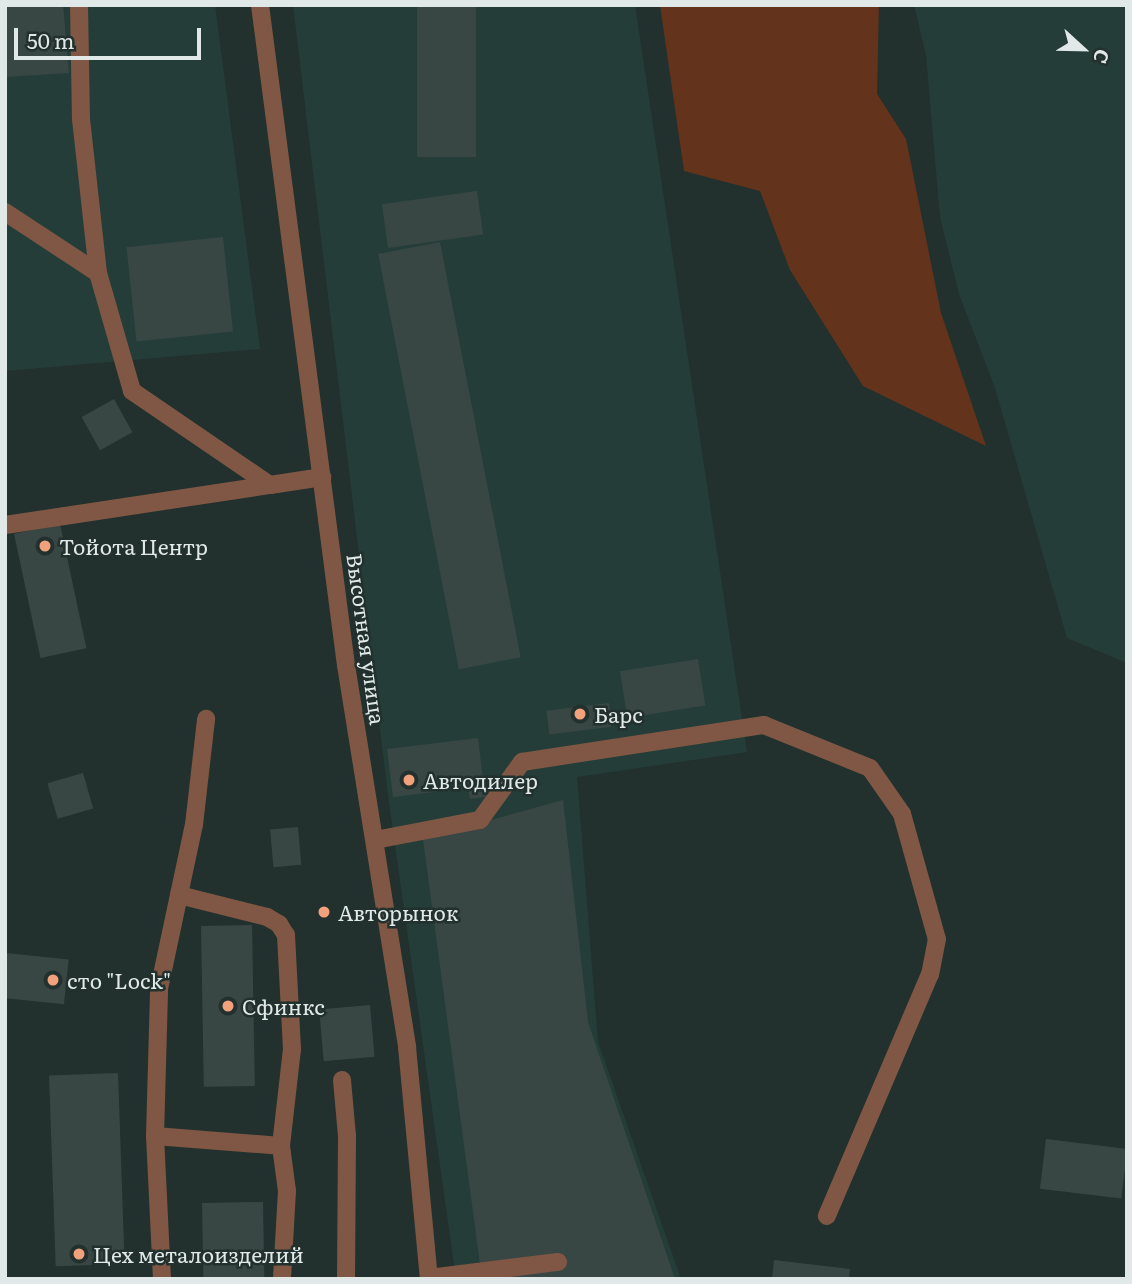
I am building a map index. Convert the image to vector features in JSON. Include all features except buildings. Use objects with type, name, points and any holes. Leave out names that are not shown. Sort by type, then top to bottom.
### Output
[{"type":"street","points":[[79,5],[81,119],[98,273],[132,391],[270,485]]},
{"type":"street","name":"Высотная улица","points":[[260,5],[346,665],[407,1047],[429,1278]]},
{"type":"street","points":[[5,212],[98,273]]},
{"type":"street","points":[[5,525],[322,477]]},
{"type":"street","points":[[162,1279],[155,1136],[159,989],[194,825],[206,719]]},
{"type":"street","points":[[375,840],[480,820],[522,762],[764,725],[870,768],[902,814],[937,939],[930,974],[827,1216]]},
{"type":"street","points":[[179,895],[267,918],[279,924],[286,935],[292,1049],[281,1146],[287,1191],[282,1279]]},
{"type":"street","points":[[342,1080],[347,1136],[346,1279]]},
{"type":"street","points":[[155,1136],[281,1146]]},
{"type":"street","points":[[429,1278],[558,1262]]},
{"type":"shaded area","points":[[5,5],[215,5],[260,349],[5,371]]},
{"type":"shaded area","name":"Авторынок","points":[[293,5],[635,5],[747,752],[577,777],[598,1042],[681,1279],[456,1279],[388,795]]},
{"type":"shaded area","points":[[660,5],[879,5],[877,94],[906,139],[941,313],[986,446],[863,386],[790,270],[760,191],[684,171]]},
{"type":"shaded area","points":[[914,5],[1127,5],[1127,663],[1067,638],[995,388],[959,294],[940,217],[926,55]]},
{"type":"place","name":"Тойота Центр","points":[[45,546]]},
{"type":"place","name":"Барс","points":[[580,714]]},
{"type":"place","name":"Автодилер","points":[[409,780]]},
{"type":"place","name":"Авторынок","points":[[324,912]]},
{"type":"place","name":"сто \"Lock\"","points":[[53,980]]},
{"type":"place","name":"Сфинкс","points":[[228,1006]]},
{"type":"place","name":"Цех металоизделий","points":[[79,1254]]}]
